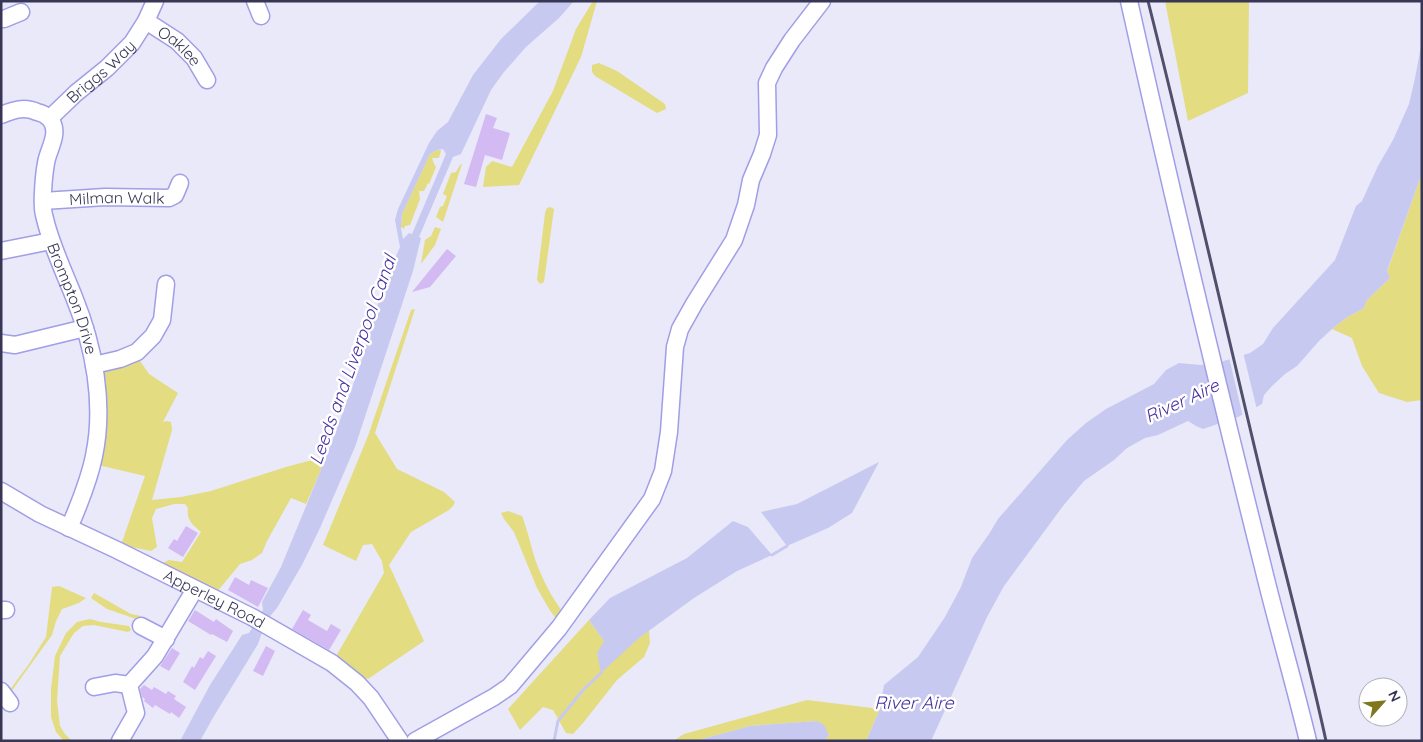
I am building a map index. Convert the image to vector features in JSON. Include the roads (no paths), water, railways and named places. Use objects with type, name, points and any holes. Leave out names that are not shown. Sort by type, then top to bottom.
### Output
[{"type":"street","name":"Briggs Way","points":[[50,118],[76,93],[107,68],[132,43],[146,21],[154,1]]},
{"type":"street","points":[[415,741],[494,697],[510,686],[559,628],[652,499],[663,471],[669,432],[675,347],[680,329],[734,240],[746,204],[751,180],[768,135],[768,83],[774,68],[792,40],[822,1]]},
{"type":"street","points":[[1129,1],[1168,176],[1263,570],[1308,741]]},
{"type":"street","points":[[2,18],[21,12]]},
{"type":"street","name":"Oaklee","points":[[146,21],[177,41],[194,58],[207,80]]},
{"type":"street","points":[[1,115],[17,109],[29,109],[50,118]]},
{"type":"street","name":"Brompton Drive","points":[[50,118],[54,126],[54,136],[46,161],[43,208],[51,241],[75,298],[85,328],[94,365],[97,392],[98,424],[94,456],[83,494],[69,528]]},
{"type":"street","name":"Milman Walk","points":[[43,200],[105,197],[169,198],[175,195],[180,183]]},
{"type":"street","points":[[1,251],[51,241]]},
{"type":"street","points":[[94,365],[120,359],[137,352],[152,336],[162,320],[166,284]]},
{"type":"street","points":[[1,343],[14,345],[85,328]]},
{"type":"street","name":"Apperley Road","points":[[1,491],[40,514],[252,617],[332,663],[372,698],[400,741]]},
{"type":"street","points":[[129,685],[155,656],[195,589]]},
{"type":"street","points":[[141,626],[166,639]]},
{"type":"street","points":[[94,687],[115,683],[129,685]]},
{"type":"street","points":[[120,741],[136,713],[129,685]]},
{"type":"water","points":[[540,1],[574,1],[559,18],[526,47],[504,72],[491,90],[461,154],[453,157],[419,237],[421,238],[413,271],[355,447],[320,528],[303,563],[277,608],[266,621],[258,644],[200,741],[180,741],[210,685],[242,635],[249,633],[263,610],[262,602],[281,567],[327,455],[360,366],[387,277],[400,247],[395,220],[398,209],[429,143],[437,131],[448,122],[473,75],[501,39]],"holes":[[[443,149],[446,154],[412,234],[409,233],[403,239],[401,229],[402,214],[430,154]]]},
{"type":"water","name":"River Aire","points":[[1422,41],[1422,173],[1387,271],[1390,278],[1367,300],[1364,308],[1346,318],[1332,329],[1297,366],[1272,386],[1264,395],[1262,404],[1238,417],[1203,429],[1188,421],[1158,435],[1145,438],[1127,448],[1114,460],[1084,481],[1063,506],[1004,586],[987,617],[931,741],[866,741],[880,709],[884,685],[918,657],[945,617],[961,587],[972,558],[998,519],[1067,440],[1106,409],[1154,384],[1166,370],[1179,363],[1201,365],[1217,363],[1250,353],[1263,344],[1273,328],[1335,260],[1356,206],[1362,201],[1409,104]]},
{"type":"water","points":[[879,462],[852,513],[828,528],[787,546],[761,512],[797,504]]},
{"type":"water","points":[[733,521],[748,527],[772,555],[737,571],[694,598],[639,638],[601,673],[597,653],[604,641],[589,620],[610,598],[687,558]]},
{"type":"water","points":[[817,721],[824,725],[829,735],[824,741],[695,741],[750,726]]},
{"type":"waterway","points":[[772,555],[787,546]]},
{"type":"waterway","points":[[554,741],[558,721],[583,690],[601,673]]},
{"type":"railway","points":[[1148,1],[1326,741]]},
{"type":"water label","name":"Leeds and Liverpool Canal","points":[[353,360]]}]
